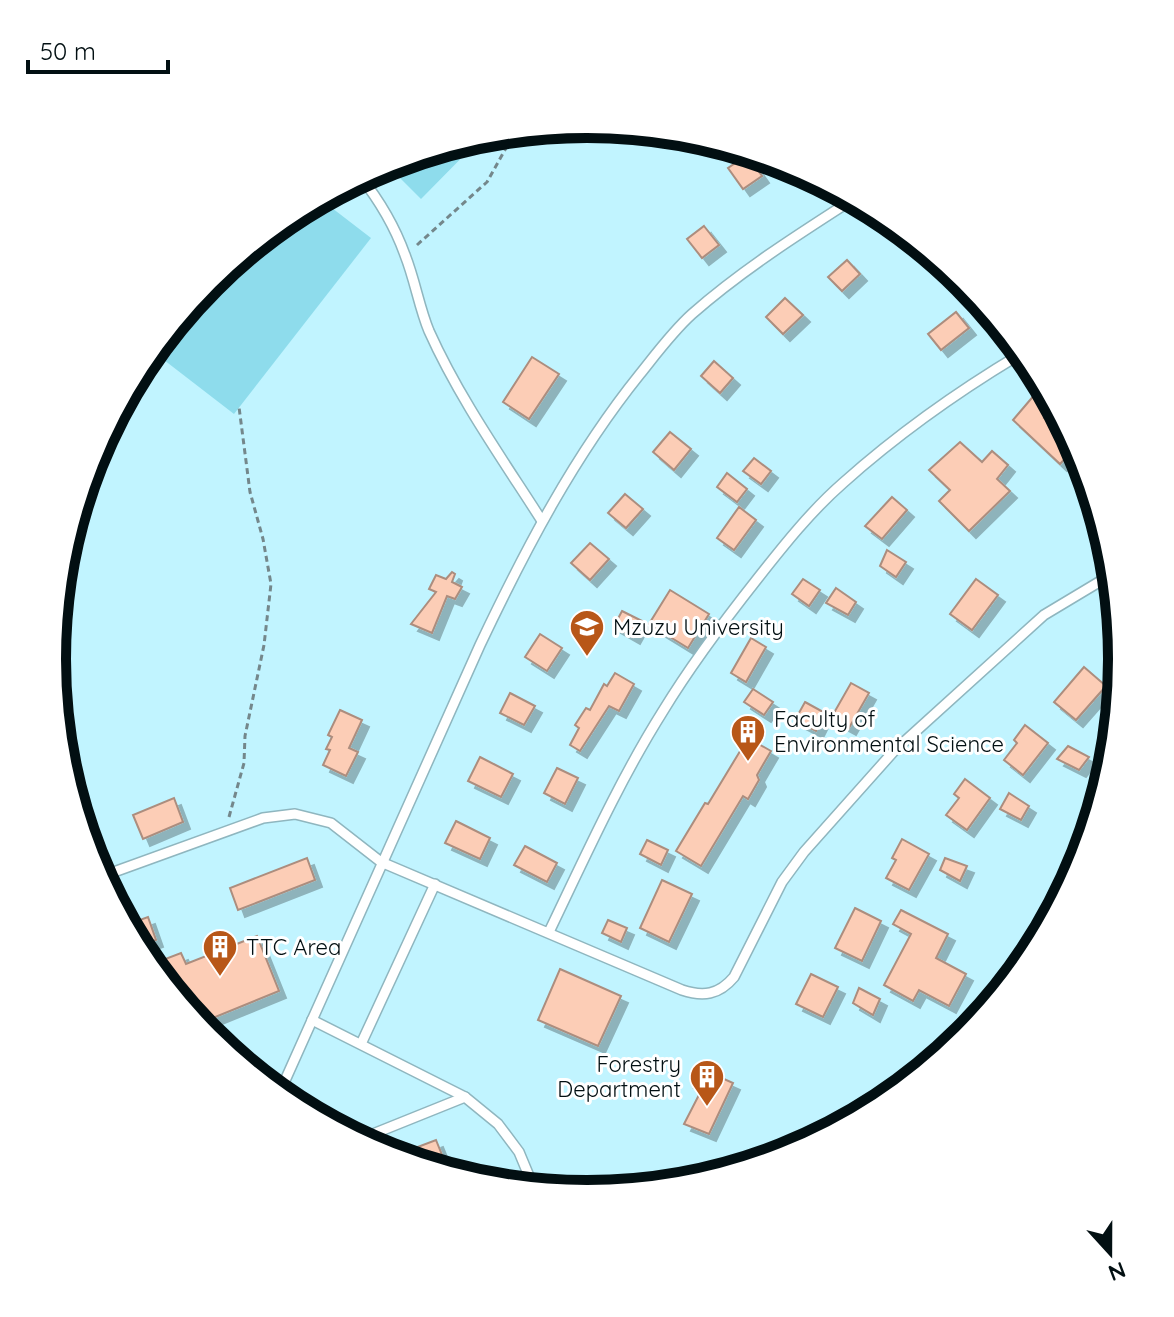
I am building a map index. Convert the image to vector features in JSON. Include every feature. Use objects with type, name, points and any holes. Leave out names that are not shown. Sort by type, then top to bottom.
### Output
[{"type":"lane","points":[[368,186],[406,256],[428,329],[448,369],[542,521]]},
{"type":"lane","points":[[284,1082],[500,603],[542,521],[582,456],[624,395],[690,316],[731,282],[844,205]]},
{"type":"lane","points":[[549,932],[615,796],[662,711],[723,623],[790,538],[841,484],[911,428],[1013,359]]},
{"type":"lane","points":[[113,872],[263,818],[295,814],[331,823],[381,862],[697,995],[725,988],[734,977],[782,882],[804,852],[894,751],[1017,637],[1054,608],[1102,580]]},
{"type":"lane","points":[[361,1044],[435,884]]},
{"type":"lane","points":[[312,1020],[465,1097],[498,1124],[519,1152],[529,1176]]},
{"type":"lane","points":[[374,1134],[465,1097]]},
{"type":"path","points":[[406,256],[487,182],[508,144]]},
{"type":"path","points":[[225,832],[244,763],[245,736],[264,645],[271,584],[250,492],[239,407]]},
{"type":"shaded area","name":"Mzuzu University","points":[[553,139],[655,142],[722,155],[754,165],[848,207],[931,267],[1000,341],[1054,428],[1090,524],[1104,590],[1107,624],[1104,727],[1080,826],[1038,919],[979,1002],[904,1072],[817,1126],[722,1162],[621,1178],[587,1180],[519,1175],[452,1162],[420,1152],[326,1110],[243,1050],[174,976],[120,889],[84,793],[70,727],[67,693],[70,590],[94,491],[136,398],[195,315],[270,245],[357,191],[452,155]]},
{"type":"shaded area","points":[[468,152],[421,199],[396,174]]},
{"type":"shaded area","points":[[329,206],[371,238],[234,414],[162,358],[195,315],[243,267],[298,225]]},
{"type":"building","points":[[739,160],[754,165],[762,176],[743,189],[728,168]]},
{"type":"building","points":[[704,226],[719,245],[702,258],[687,239]]},
{"type":"building","points":[[847,260],[860,274],[842,291],[828,277]]},
{"type":"building","points":[[785,298],[803,315],[783,334],[766,317]]},
{"type":"building","points":[[956,312],[969,328],[941,350],[928,334]]},
{"type":"building","points":[[532,357],[559,374],[529,419],[503,402]]},
{"type":"building","points":[[714,361],[733,378],[720,393],[701,376]]},
{"type":"building","points":[[1035,394],[1047,415],[1044,418],[1053,426],[1067,457],[1060,464],[1013,420]]},
{"type":"building","points":[[670,432],[691,449],[674,470],[653,452]]},
{"type":"building","points":[[960,442],[982,462],[992,451],[1008,465],[997,479],[1010,491],[969,531],[939,501],[950,490],[929,470]]},
{"type":"building","points":[[754,458],[771,471],[761,484],[743,471]]},
{"type":"building","points":[[727,473],[747,489],[737,502],[717,487]]},
{"type":"building","points":[[625,494],[643,509],[626,528],[608,513]]},
{"type":"building","points":[[892,497],[907,510],[882,539],[865,526]]},
{"type":"building","points":[[739,507],[756,520],[734,550],[717,538]]},
{"type":"building","points":[[590,543],[609,559],[590,580],[571,563]]},
{"type":"building","points":[[887,550],[906,562],[896,577],[880,566]]},
{"type":"building","points":[[452,572],[455,574],[452,582],[462,587],[455,599],[447,596],[432,633],[411,624],[436,592],[429,589],[436,575],[446,579]]},
{"type":"building","points":[[803,579],[820,590],[809,606],[792,594]]},
{"type":"building","points":[[976,579],[998,595],[972,630],[950,614]]},
{"type":"building","points":[[836,588],[856,602],[848,615],[826,603]]},
{"type":"building","points":[[670,590],[709,614],[688,648],[649,624]]},
{"type":"building","points":[[622,611],[642,621],[633,637],[614,626]]},
{"type":"building","points":[[540,634],[562,648],[547,671],[525,657]]},
{"type":"building","points":[[751,638],[766,647],[746,682],[731,673]]},
{"type":"building","points":[[1084,667],[1106,686],[1076,720],[1054,702]]},
{"type":"building","points":[[615,673],[634,684],[619,711],[609,706],[580,751],[570,745],[579,728],[575,725],[586,708],[590,710],[604,684],[607,686]]},
{"type":"building","points":[[851,683],[869,693],[849,728],[831,718]]},
{"type":"building","points":[[753,689],[773,702],[764,715],[744,702]]},
{"type":"building","points":[[510,693],[535,706],[524,725],[500,713]]},
{"type":"building","points":[[805,702],[825,713],[816,731],[795,720]]},
{"type":"building","points":[[340,710],[362,720],[349,748],[358,752],[346,776],[323,765],[330,750],[326,749],[332,737],[328,735]]},
{"type":"building","points":[[1025,725],[1048,743],[1023,775],[1004,760],[1017,743],[1014,740]]},
{"type":"building","points":[[748,738],[771,751],[748,799],[743,796],[701,866],[676,851]]},
{"type":"building","points":[[1068,746],[1089,757],[1079,770],[1057,759]]},
{"type":"building","points":[[480,757],[513,774],[501,797],[468,781]]},
{"type":"building","points":[[557,768],[578,778],[565,804],[544,793]]},
{"type":"building","points":[[965,779],[990,798],[967,830],[946,815],[959,798],[954,794]]},
{"type":"building","points":[[1009,793],[1029,806],[1021,820],[1000,809]]},
{"type":"building","points":[[174,798],[183,822],[143,839],[133,815]]},
{"type":"building","points":[[456,821],[490,838],[480,859],[445,843]]},
{"type":"building","points":[[902,839],[929,854],[909,890],[886,878],[896,860],[892,858]]},
{"type":"building","points":[[647,840],[668,850],[661,865],[640,854]]},
{"type":"building","points":[[525,846],[557,863],[547,882],[514,865]]},
{"type":"building","points":[[307,858],[315,880],[238,910],[230,888]]},
{"type":"building","points":[[945,858],[967,866],[960,881],[940,870]]},
{"type":"building","points":[[662,880],[692,894],[669,942],[640,928]]},
{"type":"building","points":[[855,908],[881,921],[862,961],[835,948]]},
{"type":"building","points":[[901,910],[948,934],[936,958],[966,974],[949,1006],[919,990],[913,1001],[884,985],[911,934],[893,924]]},
{"type":"building","points":[[148,917],[156,940],[150,942],[137,921]]},
{"type":"building","points":[[608,920],[627,928],[621,942],[602,933]]},
{"type":"building","name":"TTC Area","points":[[257,936],[279,991],[211,1019],[163,960],[181,953],[186,964]]},
{"type":"building","points":[[560,969],[621,996],[598,1046],[538,1020]]},
{"type":"building","points":[[811,974],[838,987],[823,1017],[796,1004]]},
{"type":"building","points":[[859,988],[880,999],[873,1015],[853,1003]]},
{"type":"building","name":"Forestry Department","points":[[704,1070],[733,1083],[709,1134],[684,1124],[701,1091],[694,1088]]},
{"type":"building","points":[[436,1140],[444,1159],[420,1152],[412,1149]]},
{"type":"place","name":"Mzuzu University","points":[[587,658]]},
{"type":"place","name":"Faculty of Environmental Science","points":[[748,763]]},
{"type":"place","name":"TTC Area","points":[[220,978]]},
{"type":"place","name":"Forestry Department","points":[[707,1108]]}]
